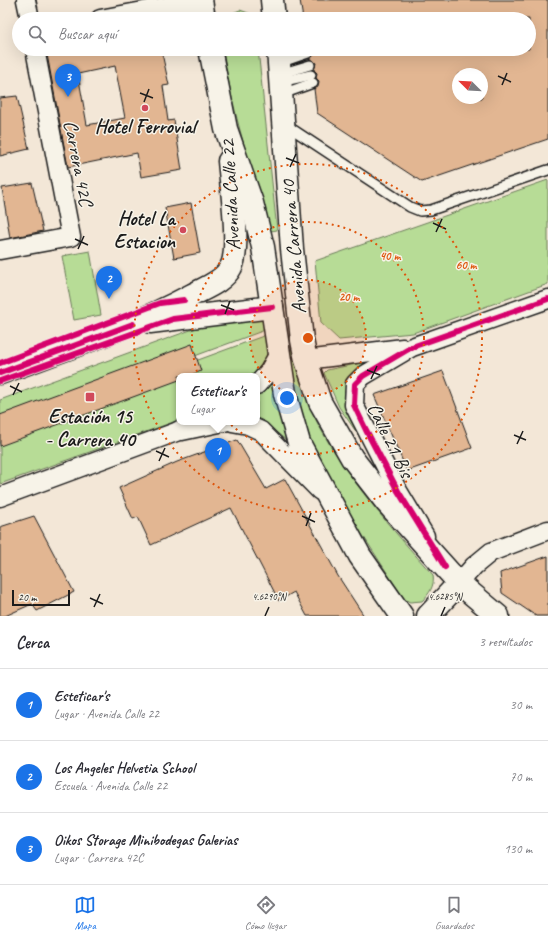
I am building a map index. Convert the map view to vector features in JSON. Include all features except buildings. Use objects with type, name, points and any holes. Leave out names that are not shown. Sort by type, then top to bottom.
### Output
[{"type":"main road","points":[[201,0],[203,12]]},
{"type":"main road","points":[[272,0],[273,12]]},
{"type":"main road","name":"Avenida Carrera 40","points":[[211,56],[226,129],[252,203],[263,247],[285,394],[298,443],[364,562],[402,616]]},
{"type":"main road","name":"Avenida Carrera 40","points":[[279,72],[292,249],[306,360],[320,402],[352,458],[388,503],[459,583],[498,616]]},
{"type":"main road","name":"Avenida Calle 22","points":[[0,373],[133,324],[216,282],[231,268],[236,243],[226,129]]},
{"type":"main road","name":"Avenida Calle 22","points":[[133,324],[272,307]]},
{"type":"main road","points":[[428,616],[459,583]]},
{"type":"street","points":[[26,0],[29,12]]},
{"type":"street","points":[[137,12],[201,0]]},
{"type":"street","name":"Carrera 42C","points":[[0,250],[70,237],[36,56]]},
{"type":"street","name":"Calle 21 Bis","points":[[445,567],[398,491],[354,405],[354,390],[360,378],[412,347],[548,298]]},
{"type":"street","name":"Calle 21 Bis","points":[[306,360],[412,347]]},
{"type":"street","points":[[260,382],[269,371],[279,353]]},
{"type":"street","points":[[0,498],[176,432],[189,425]]},
{"type":"street","points":[[176,432],[210,425]]},
{"type":"street","points":[[248,425],[261,431],[329,501]]},
{"type":"street","points":[[459,583],[474,566],[491,552],[548,530]]},
{"type":"lane","points":[[279,72],[303,56]]},
{"type":"lane","points":[[279,72],[310,65]]},
{"type":"lane","points":[[279,72],[312,79]]},
{"type":"lane","points":[[283,123],[352,170],[410,207],[420,211],[431,210],[548,170]]},
{"type":"green space","points":[[240,10],[246,12],[235,12]]},
{"type":"green space","points":[[224,56],[259,56],[277,230],[271,231],[249,164],[231,95]]},
{"type":"green space","points":[[548,180],[548,284],[413,333],[339,340],[321,323],[315,261]]},
{"type":"green space","points":[[90,251],[101,315],[74,320],[62,256]]},
{"type":"green space","points":[[250,313],[263,321],[265,330],[0,428],[0,400],[207,324]]},
{"type":"green space","points":[[266,335],[271,358],[259,373],[176,373],[176,421],[0,484],[0,433]]},
{"type":"green space","points":[[292,349],[310,406],[330,445],[356,484],[371,503],[433,575],[431,590],[422,601],[410,602],[404,599],[349,514],[313,448],[302,413],[288,351]]},
{"type":"green space","points":[[385,358],[353,381],[373,456],[339,407],[324,373],[327,370]]},
{"type":"green space","points":[[273,378],[287,441],[265,423],[260,421],[260,392]]},
{"type":"cycle path","points":[[445,567],[398,491],[366,430],[354,405],[355,384],[363,376],[412,347],[548,299]]},
{"type":"cycle path","points":[[0,363],[160,303],[184,300]]},
{"type":"cycle path","points":[[0,381],[173,319],[272,307]]},
{"type":"cycle path","points":[[0,373],[133,324]]},
{"type":"place","name":"Oikos Storage Minibodegas Galerias","points":[[68,97]]},
{"type":"place","name":"Hotel Ferrovial","points":[[145,108]]},
{"type":"place","name":"Hotel La Estacion","points":[[183,230]]},
{"type":"place","name":"Los Angeles Helvetia School","points":[[109,299]]},
{"type":"place","name":"Estación 15 - Carrera 40","points":[[90,397]]},
{"type":"place","name":"Esteticar's","points":[[218,471]]}]
